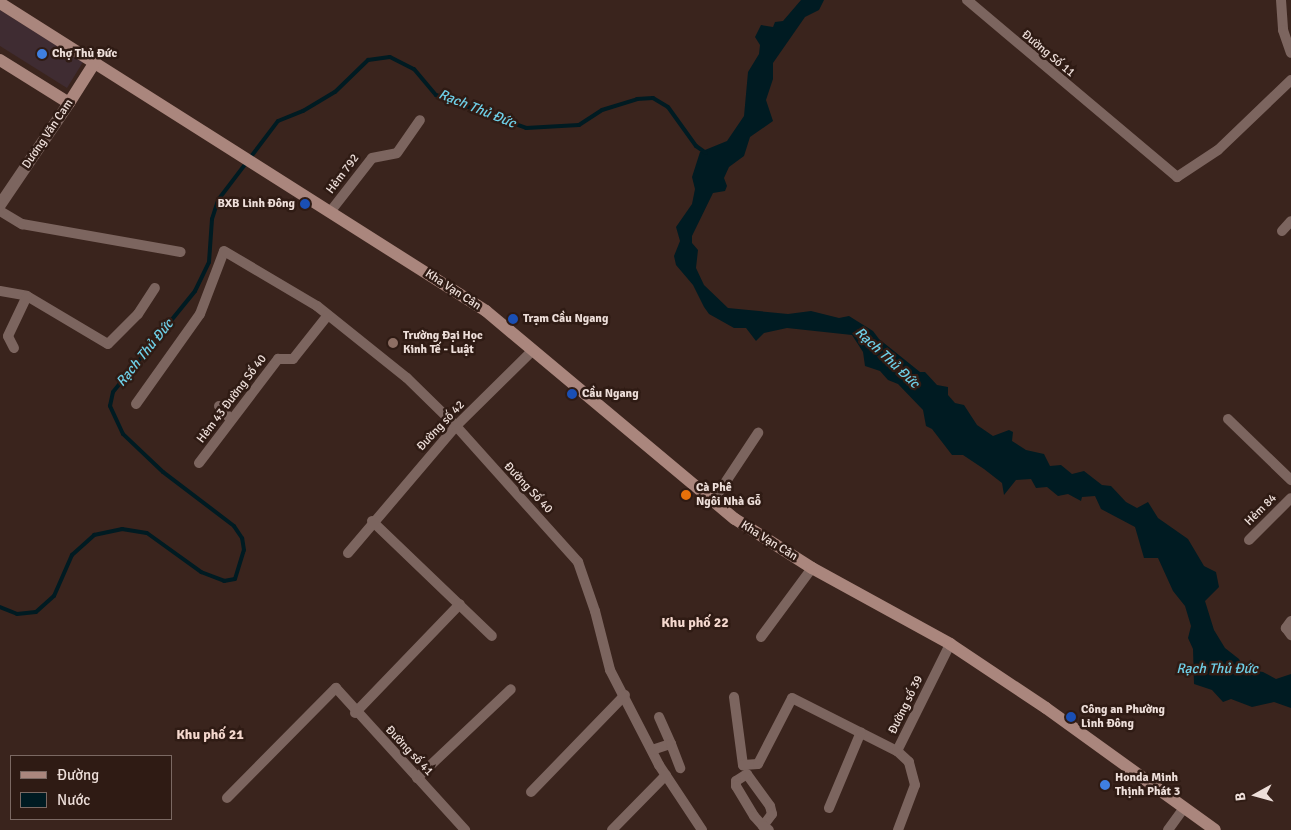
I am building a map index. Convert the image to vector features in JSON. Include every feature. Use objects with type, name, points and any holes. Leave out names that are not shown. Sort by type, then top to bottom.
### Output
[{"type":"main road","points":[[0,3],[95,62]]},
{"type":"main road","points":[[0,60],[69,103]]},
{"type":"main road","name":"Dương Văn Cam","points":[[69,103],[95,62]]},
{"type":"main road","name":"Kha Vạn Cân","points":[[95,62],[486,311],[735,520],[812,568],[950,644],[1046,708],[1215,830]]},
{"type":"street","name":"Đường Số 11","points":[[967,0],[1116,124],[1153,159],[1177,177],[1218,150],[1291,80]]},
{"type":"street","points":[[1280,0],[1283,30],[1291,53]]},
{"type":"street","name":"Dương Văn Cam","points":[[0,205],[69,103]]},
{"type":"street","name":"Hẻm 792","points":[[330,212],[372,158],[397,152],[420,120]]},
{"type":"street","points":[[0,211],[22,224],[181,252]]},
{"type":"street","points":[[1282,231],[1291,221]]},
{"type":"street","name":"Đường Số 40","points":[[136,404],[200,314],[224,251],[328,315],[406,378],[456,426],[578,562],[595,611],[610,670],[666,775],[702,830]]},
{"type":"street","points":[[0,291],[27,296],[108,344],[138,314],[154,288]]},
{"type":"street","points":[[14,348],[8,336],[27,296]]},
{"type":"street","name":"Hẻm 43 Đường Số 40","points":[[199,463],[278,360],[293,358],[328,315]]},
{"type":"street","name":"Đường số 42","points":[[348,553],[372,521],[456,426],[532,351]]},
{"type":"street","points":[[219,406],[231,420]]},
{"type":"street","points":[[1228,419],[1291,480]]},
{"type":"street","points":[[713,501],[758,433]]},
{"type":"street","name":"Hẻm 84","points":[[1249,540],[1291,498]]},
{"type":"street","points":[[372,521],[492,636]]},
{"type":"street","points":[[761,636],[812,568]]},
{"type":"street","points":[[355,713],[460,604]]},
{"type":"street","points":[[1291,621],[1286,628],[1291,635]]},
{"type":"street","name":"Đường số 39","points":[[898,830],[915,786],[909,762],[897,751],[950,644]]},
{"type":"street","name":"Đường số 41","points":[[227,798],[336,688],[355,713],[465,830]]},
{"type":"street","points":[[417,778],[512,689]]},
{"type":"street","points":[[531,792],[625,696]]},
{"type":"street","points":[[734,697],[742,765],[758,764],[792,698],[897,751]]},
{"type":"street","points":[[660,717],[680,768]]},
{"type":"street","points":[[829,808],[861,732]]},
{"type":"street","points":[[652,750],[670,744]]},
{"type":"street","points":[[747,774],[770,806],[772,814],[766,828],[736,786],[736,781],[747,774]]},
{"type":"street","points":[[612,830],[666,775]]},
{"type":"street","points":[[1168,830],[1184,808]]},
{"type":"shaded area","name":"Chợ Thủ Đức","points":[[0,10],[83,62],[67,88],[0,46]]},
{"type":"water","name":"Rạch Thủ Đức","points":[[801,0],[824,0],[819,10],[805,17],[773,63],[773,79],[766,100],[773,121],[750,137],[744,156],[729,167],[724,178],[727,186],[725,191],[713,193],[692,236],[692,243],[698,250],[696,268],[704,285],[728,308],[788,314],[811,311],[839,318],[849,316],[873,331],[879,339],[920,372],[925,372],[937,385],[948,387],[948,395],[955,403],[964,405],[977,425],[993,436],[1009,430],[1013,432],[1012,441],[1026,450],[1044,454],[1050,466],[1061,465],[1072,474],[1084,471],[1102,485],[1111,486],[1126,502],[1137,508],[1148,502],[1158,518],[1188,539],[1204,566],[1216,572],[1219,587],[1205,601],[1214,630],[1225,648],[1239,659],[1244,669],[1263,672],[1276,679],[1291,674],[1291,708],[1274,702],[1252,707],[1231,699],[1223,702],[1212,690],[1194,684],[1193,649],[1188,638],[1191,626],[1185,606],[1173,591],[1158,558],[1144,558],[1135,527],[1101,509],[1095,496],[1082,497],[1081,501],[1068,494],[1058,496],[1047,487],[1036,488],[1031,479],[1016,480],[1004,495],[1002,483],[984,469],[963,455],[952,455],[932,429],[926,426],[923,410],[898,384],[888,380],[880,371],[865,366],[863,352],[852,335],[787,328],[764,333],[756,341],[746,328],[734,328],[709,314],[704,307],[693,285],[676,265],[674,256],[680,241],[676,227],[692,204],[695,189],[692,177],[700,152],[727,141],[744,116],[748,72],[759,54],[760,45],[755,37],[761,25],[773,27],[775,22],[783,21]]},
{"type":"waterway","name":"Rạch Thủ Đức","points":[[0,607],[17,614],[36,612],[54,596],[72,555],[94,535],[122,529],[147,533],[201,572],[224,581],[235,579],[244,550],[242,538],[234,526],[163,472],[123,434],[110,406],[113,392],[195,291],[209,262],[212,219],[218,200],[278,121],[303,111],[335,92],[368,60],[390,57],[414,69],[436,95],[526,128],[579,125],[602,110],[637,99],[653,98],[668,107],[696,146],[706,153]]},
{"type":"place","name":"Chợ Thủ Đức","points":[[42,54]]},
{"type":"place","name":"BXB Linh Đông","points":[[305,204]]},
{"type":"place","name":"Trạm Cầu Ngang","points":[[513,319]]},
{"type":"place","name":"Trường Đại Học Kinh Tế - Luật","points":[[393,343]]},
{"type":"place","name":"Cầu Ngang","points":[[572,394]]},
{"type":"place","name":"Cà Phê Ngôi Nhà Gỗ","points":[[686,495]]},
{"type":"place","name":"Công an Phường Linh Đông","points":[[1071,717]]},
{"type":"place","name":"Honda Minh Thịnh Phát 3","points":[[1105,785]]},
{"type":"district","name":"Khu phố 22","points":[[695,623]]},
{"type":"district","name":"Khu phố 21","points":[[210,735]]}]
